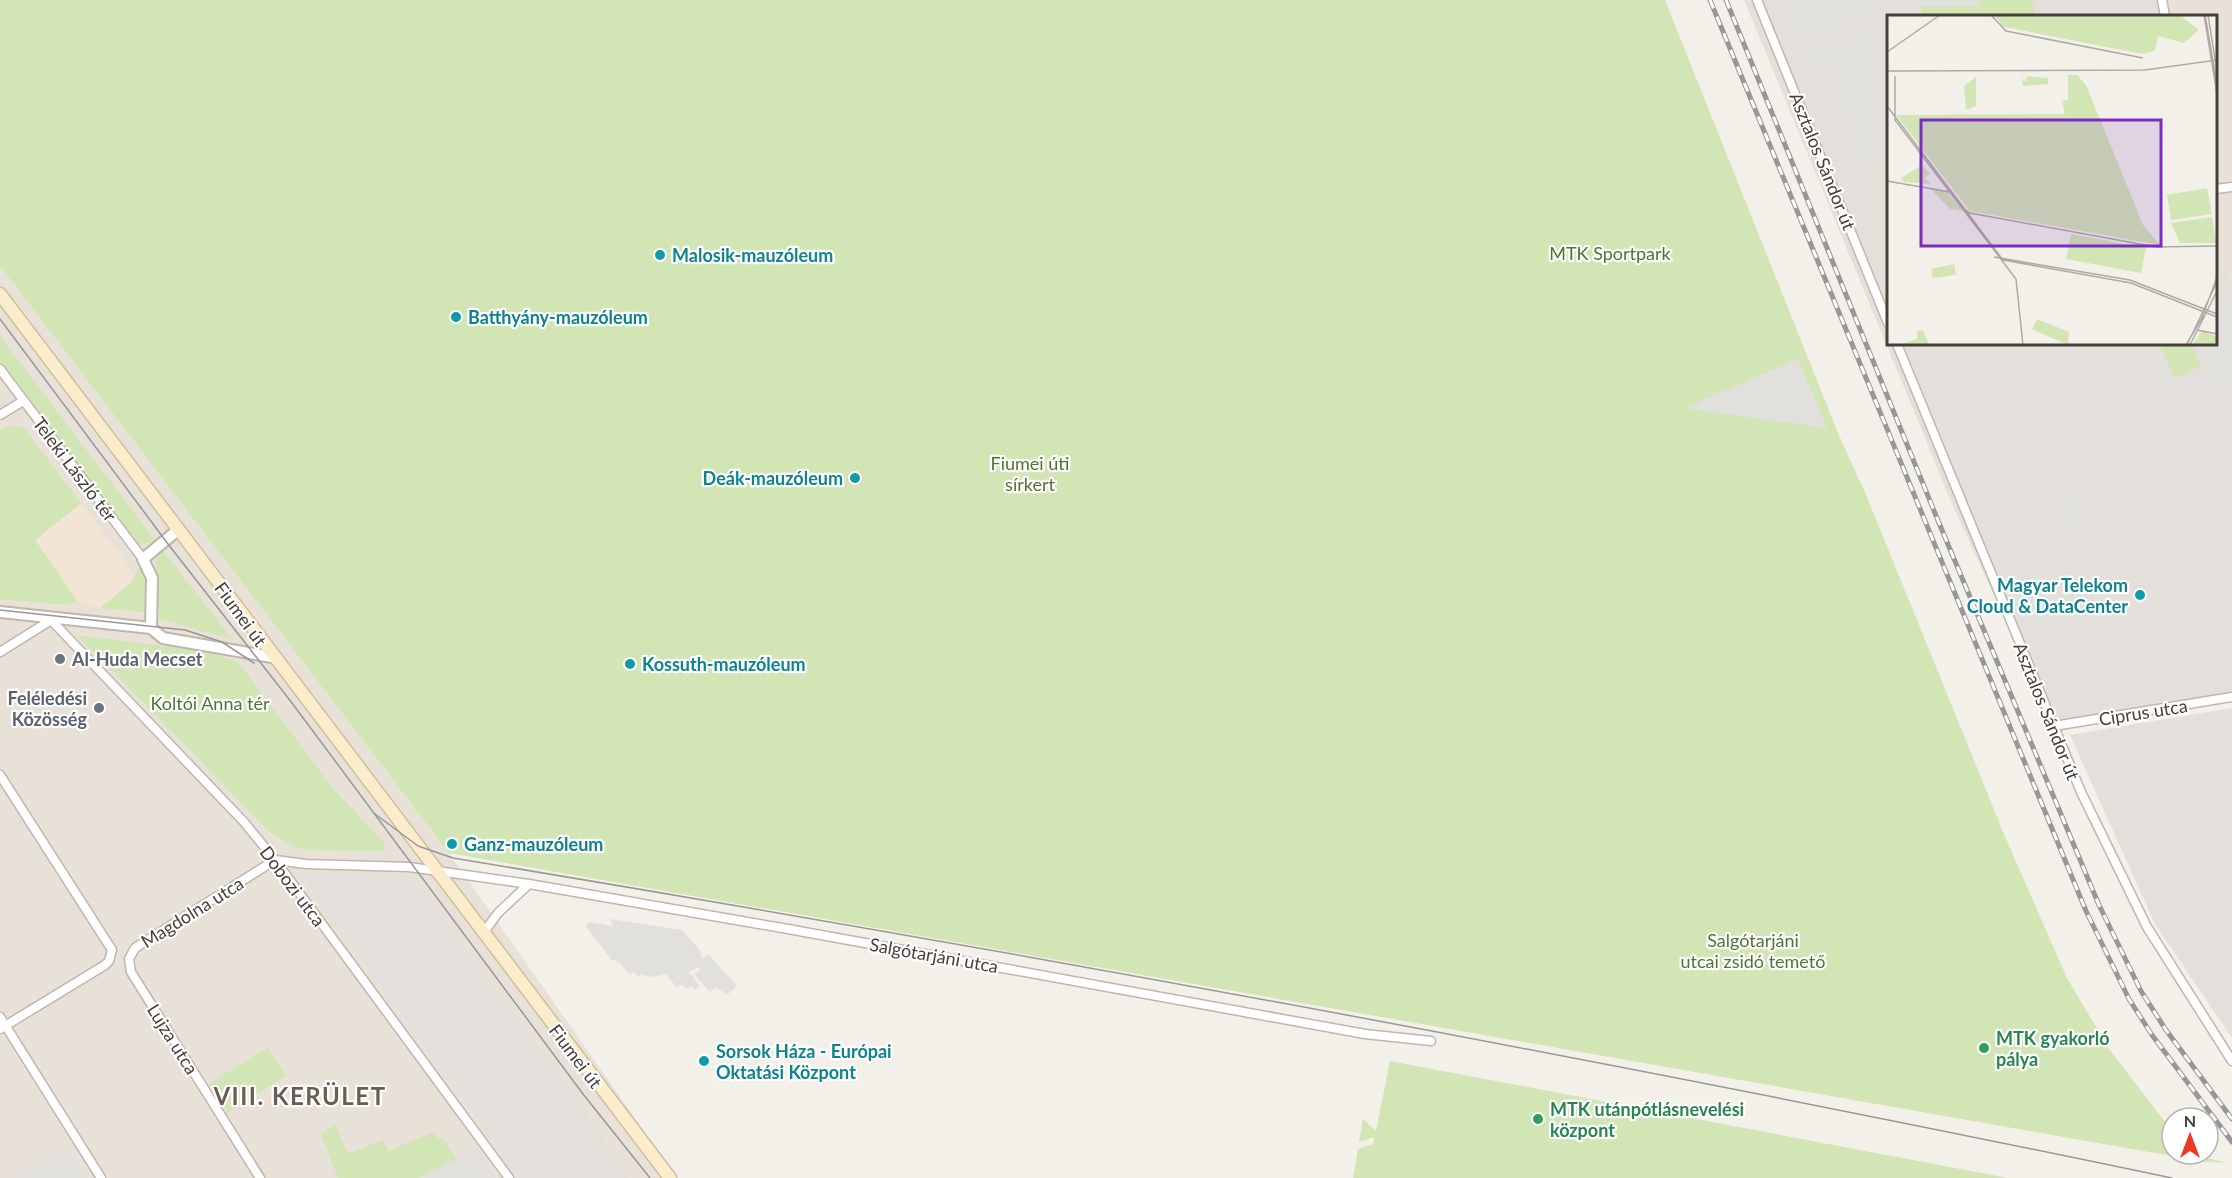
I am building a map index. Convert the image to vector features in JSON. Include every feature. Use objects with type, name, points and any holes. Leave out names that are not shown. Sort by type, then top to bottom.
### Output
[{"type":"main road","name":"Fiumei út","points":[[0,294],[272,657],[437,870],[670,1178]]},
{"type":"street","name":"Asztalos Sándor út","points":[[1757,0],[1887,321]]},
{"type":"street","points":[[2162,0],[2164,15]]},
{"type":"street","points":[[2217,189],[2232,187]]},
{"type":"street","name":"Asztalos Sándor út","points":[[1897,345],[2081,792],[2146,927],[2232,1061]]},
{"type":"street","points":[[0,369],[23,401]]},
{"type":"street","name":"Teleki László tér","points":[[0,415],[23,401],[143,559],[152,578],[151,628]]},
{"type":"street","points":[[143,559],[178,529]]},
{"type":"street","points":[[0,612],[151,628],[163,638],[272,657]]},
{"type":"street","points":[[0,652],[51,618]]},
{"type":"street","name":"Dobozi utca","points":[[51,618],[244,822],[275,860],[509,1178]]},
{"type":"street","name":"Ciprus utca","points":[[2054,726],[2232,697]]},
{"type":"street","points":[[0,775],[109,944],[111,955],[109,961],[97,970],[3,1027]]},
{"type":"street","points":[[275,860],[437,870]]},
{"type":"street","name":"Magdolna utca","points":[[129,959],[135,948],[275,860]]},
{"type":"street","name":"Salgótarjáni utca","points":[[437,870],[1032,972],[1365,1034],[1431,1041]]},
{"type":"street","points":[[483,932],[498,913],[529,884]]},
{"type":"street","name":"Lujza utca","points":[[129,959],[131,972],[260,1178]]},
{"type":"street","points":[[0,1017],[3,1027],[102,1178]]},
{"type":"shaded area","points":[[1744,0],[2159,0],[2162,15],[1887,15],[1887,345],[2217,345],[2217,260],[2232,280],[2232,697],[2054,726],[1953,506]]},
{"type":"shaded area","points":[[1776,0],[1887,0],[1888,14],[1794,49]]},
{"type":"shaded area","points":[[1893,0],[1979,0],[1979,6],[1893,7]]},
{"type":"shaded area","points":[[2159,0],[2232,0],[2232,280],[2217,260],[2217,15],[2162,15]]},
{"type":"shaded area","points":[[1866,27],[1876,51],[1887,46],[1887,152],[1858,165],[1841,125],[1848,122],[1825,66],[1805,74],[1797,56]]},
{"type":"shaded area","points":[[0,266],[449,853],[677,1178],[0,1178]]},
{"type":"shaded area","points":[[2232,291],[2232,396],[2212,403],[2206,372],[2208,365],[2198,345],[2217,345],[2217,299]]},
{"type":"shaded area","points":[[1798,359],[1827,428],[1685,408]]},
{"type":"shaded area","points":[[2074,483],[2094,532],[2069,542],[2050,493]]},
{"type":"shaded area","points":[[81,503],[134,573],[131,583],[100,608],[77,601],[35,540]]},
{"type":"shaded area","points":[[2059,649],[2074,686],[2061,691],[2047,654]]},
{"type":"shaded area","points":[[2151,671],[2156,681],[2103,701],[2097,684],[2116,684]]},
{"type":"shaded area","points":[[2232,708],[2232,1038],[2155,924],[2070,735]]},
{"type":"shaded area","points":[[408,874],[587,1114],[628,1178],[520,1178],[303,877]]},
{"type":"shaded area","points":[[610,919],[682,930],[700,950],[702,959],[708,954],[737,986],[727,995],[716,987],[710,992],[694,974],[700,970],[698,967],[689,972],[700,986],[695,990],[691,986],[686,989],[682,984],[677,988],[666,974],[650,977],[642,974],[638,977],[634,972],[630,975],[619,962],[612,960],[586,927],[589,922],[613,926]]},
{"type":"shaded area","points":[[67,1148],[87,1178],[14,1178]]},
{"type":"shaded area","points":[[477,1149],[497,1175],[493,1178],[418,1178]]},
{"type":"green space","name":"Fiumei úti sírkert","points":[[0,0],[1665,0],[1838,433],[1867,497],[2006,839],[2067,978],[2109,1049],[2160,1115],[2160,1154],[449,853],[0,266]]},
{"type":"green space","points":[[1979,0],[2032,0],[2035,15],[1924,15],[1920,6],[1979,6]]},
{"type":"green space","points":[[0,336],[155,540],[139,546],[0,363]]},
{"type":"green space","points":[[2159,345],[2191,345],[2201,366],[2175,378]]},
{"type":"green space","points":[[8,425],[24,428],[81,503],[35,540],[77,601],[67,605],[0,599],[0,430]]},
{"type":"green space","points":[[161,548],[232,639],[159,619],[156,558]]},
{"type":"green space","points":[[139,568],[144,570],[146,607],[143,612],[100,608],[131,583]]},
{"type":"green space","name":"Koltói Anna tér","points":[[77,635],[210,652],[239,663],[335,791],[384,842],[383,851],[308,850],[297,848],[271,833]]},
{"type":"green space","points":[[268,1047],[286,1076],[228,1113],[209,1084]]},
{"type":"green space","name":"MTK utánpótlásnevelési központ","points":[[1390,1061],[2008,1178],[1353,1178],[1358,1149],[1373,1144],[1374,1137],[1359,1142],[1363,1119],[1376,1131]]},
{"type":"green space","points":[[335,1124],[348,1154],[383,1140],[389,1151],[433,1132],[438,1139],[443,1138],[456,1159],[418,1178],[338,1178],[321,1134]]},
{"type":"tram line","points":[[0,319],[168,544],[292,703],[583,1094],[650,1178]]},
{"type":"tram line","points":[[0,610],[185,630],[222,642],[254,663]]},
{"type":"tram line","points":[[375,814],[418,846],[453,858],[884,931],[1314,1009],[1744,1091],[2172,1178]]},
{"type":"railway","points":[[1710,0],[2086,911],[2129,999],[2152,1035],[2232,1142]]},
{"type":"railway","points":[[1726,0],[1939,523],[2099,905],[2141,991],[2166,1030],[2232,1119]]},
{"type":"place","name":"Malosik-mauzóleum","points":[[660,255]]},
{"type":"place","name":"Batthyány-mauzóleum","points":[[456,317]]},
{"type":"place","name":"Deák-mauzóleum","points":[[855,478]]},
{"type":"place","name":"Magyar Telekom Cloud & DataCenter","points":[[2140,595]]},
{"type":"place","name":"Al-Huda Mecset","points":[[60,659]]},
{"type":"place","name":"Kossuth-mauzóleum","points":[[630,664]]},
{"type":"place","name":"Feléledési Közösség","points":[[99,708]]},
{"type":"place","name":"Ganz-mauzóleum","points":[[452,844]]},
{"type":"place","name":"MTK gyakorló pálya","points":[[1984,1048]]},
{"type":"place","name":"Sorsok Háza - Európai Oktatási Központ","points":[[704,1061]]},
{"type":"place","name":"MTK utánpótlásnevelési központ","points":[[1538,1119]]},
{"type":"district","name":"VIII. KERÜLET","points":[[300,1095]]},
{"type":"park label","name":"MTK Sportpark","points":[[1610,253]]},
{"type":"park label","name":"Salgótarjáni utcai zsidó temető","points":[[1753,950]]}]
